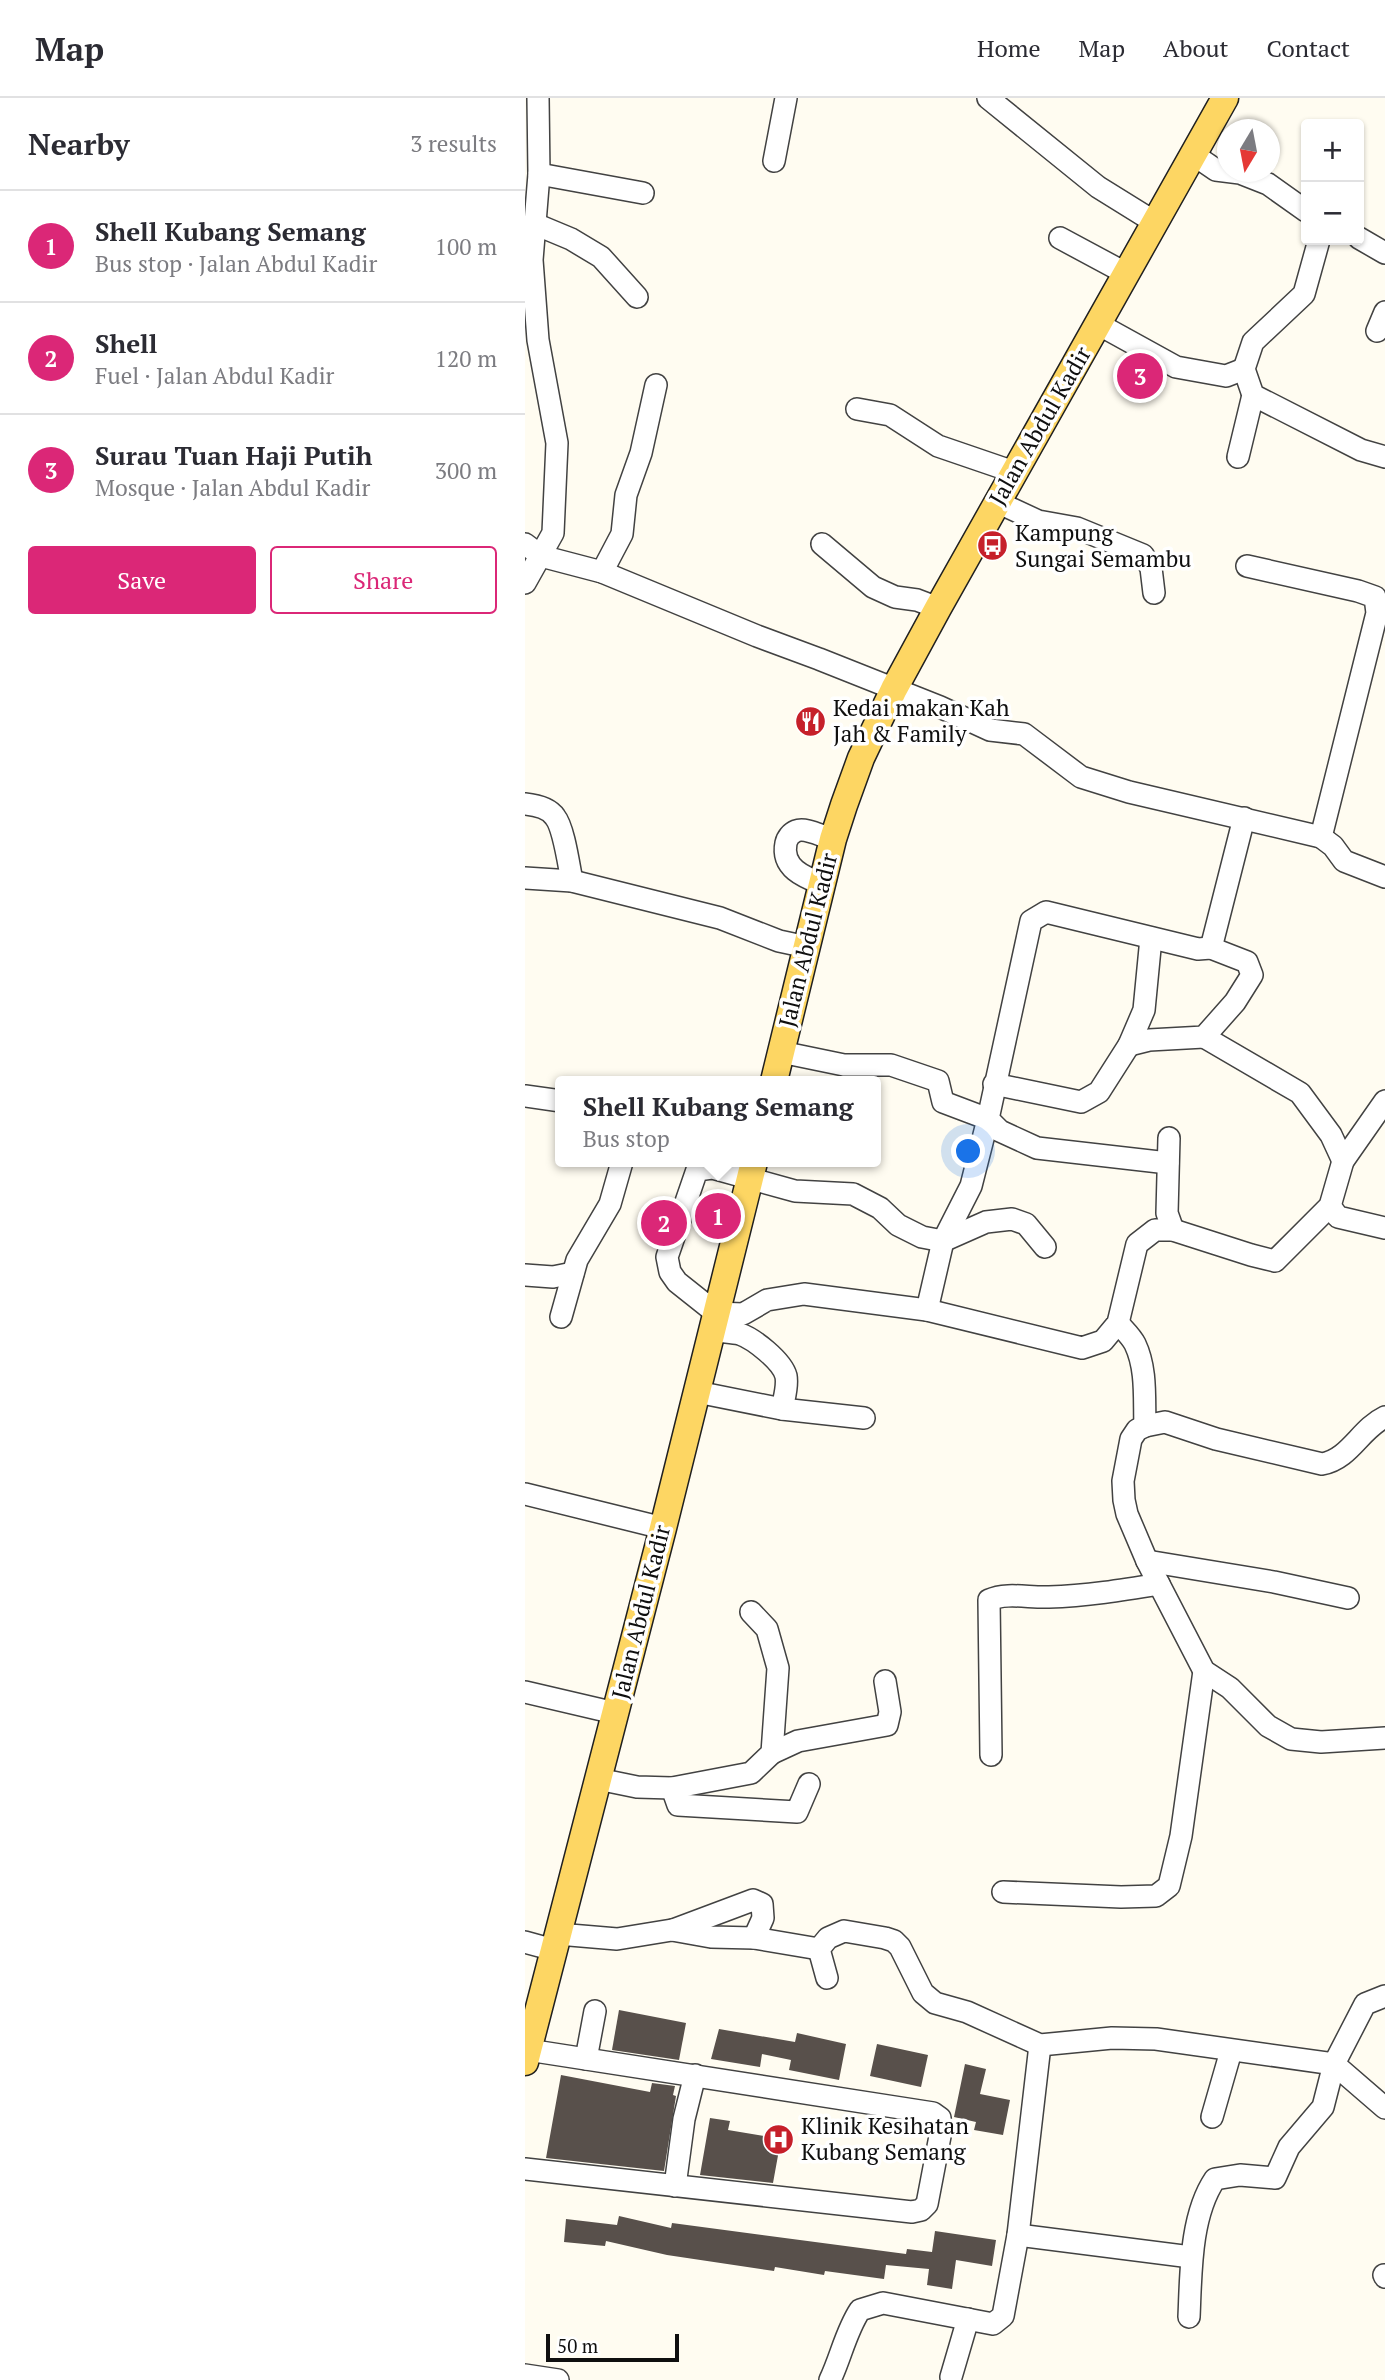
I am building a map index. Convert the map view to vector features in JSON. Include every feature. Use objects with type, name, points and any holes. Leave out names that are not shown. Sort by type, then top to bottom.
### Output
[{"type":"main road","name":"Jalan Abdul Kadir","points":[[775,1076],[833,839],[861,758],[937,608],[1225,98]]},
{"type":"main road","name":"Jalan Abdul Kadir","points":[[527,2056],[752,1170]]},
{"type":"street","points":[[525,583],[533,550],[553,533],[557,443],[538,340],[528,258],[535,224],[539,174],[538,98]]},
{"type":"street","points":[[537,122],[549,98]]},
{"type":"street","points":[[774,161],[786,98]]},
{"type":"street","points":[[988,98],[1098,187],[1156,223]]},
{"type":"street","points":[[1194,155],[1216,170],[1240,173],[1268,184],[1301,207]]},
{"type":"street","points":[[539,174],[643,193]]},
{"type":"street","points":[[535,224],[571,239],[601,257],[637,297]]},
{"type":"street","points":[[1060,238],[1127,274]]},
{"type":"street","points":[[1364,241],[1385,253]]},
{"type":"street","points":[[1238,457],[1253,395],[1244,369],[1253,342],[1304,294],[1318,245]]},
{"type":"street","points":[[1098,324],[1176,367],[1226,376],[1244,369]]},
{"type":"street","points":[[603,572],[622,534],[626,495],[641,453],[656,385]]},
{"type":"street","points":[[1253,395],[1361,450],[1385,457]]},
{"type":"street","points":[[857,409],[890,415],[938,446],[1014,472]]},
{"type":"street","points":[[997,502],[1038,521],[1077,528],[1143,555],[1151,568],[1154,593]]},
{"type":"street","points":[[821,544],[873,587],[895,597],[917,600],[937,608]]},
{"type":"street","points":[[533,550],[603,572],[991,730],[1024,734],[1081,777],[1129,792],[1321,837],[1333,846],[1345,861],[1385,877]]},
{"type":"street","points":[[1247,566],[1375,597],[1377,613],[1321,837]]},
{"type":"street","points":[[525,804],[539,806],[555,817],[566,848],[572,881]]},
{"type":"street","points":[[1211,948],[1244,818]]},
{"type":"street","points":[[822,884],[792,868],[785,846],[788,837],[795,831],[804,830],[833,839]]},
{"type":"street","points":[[525,878],[572,881],[720,918],[779,941],[807,947]]},
{"type":"street","points":[[927,1310],[943,1241],[971,1186],[1031,922],[1047,912],[1198,949],[1211,948],[1247,962],[1252,975],[1235,1002],[1204,1037]]},
{"type":"street","points":[[994,1084],[1081,1102],[1099,1092],[1129,1045],[1144,1010],[1151,938]]},
{"type":"street","points":[[1129,1045],[1149,1040],[1204,1037],[1300,1093],[1331,1135],[1343,1161]]},
{"type":"street","points":[[781,1052],[844,1065],[891,1065],[939,1081],[943,1102],[988,1119],[1000,1131],[1037,1148],[1168,1163]]},
{"type":"street","points":[[525,1096],[555,1100]]},
{"type":"street","points":[[714,1322],[743,1314],[767,1300],[804,1294],[927,1310],[1082,1348],[1103,1340],[1118,1323],[1137,1244],[1155,1230],[1173,1230],[1275,1261],[1330,1206],[1343,1161],[1385,1101]]},
{"type":"street","points":[[1169,1138],[1167,1213],[1173,1230]]},
{"type":"street","points":[[561,1317],[581,1252],[610,1204],[621,1167]]},
{"type":"street","points":[[698,1167],[667,1258],[670,1272],[714,1322],[767,1351],[781,1365],[787,1385],[782,1409]]},
{"type":"street","points":[[705,1167],[752,1170],[795,1191],[853,1194],[880,1209],[898,1226],[922,1237],[943,1241],[986,1222],[1012,1219],[1026,1224],[1045,1247]]},
{"type":"street","points":[[1330,1206],[1338,1217],[1385,1228]]},
{"type":"street","points":[[525,1275],[553,1277],[573,1273]]},
{"type":"street","points":[[1118,1323],[1134,1342],[1140,1359],[1144,1377],[1145,1426]]},
{"type":"street","points":[[697,1392],[782,1409],[864,1418]]},
{"type":"street","points":[[1385,1417],[1359,1437],[1342,1457],[1322,1464],[1216,1439],[1165,1422],[1145,1426],[1137,1430],[1131,1439],[1123,1481],[1127,1514],[1147,1561],[1204,1671],[1230,1688],[1268,1726],[1291,1739],[1321,1742],[1385,1738]]},
{"type":"street","points":[[525,1494],[663,1528]]},
{"type":"street","points":[[1147,1561],[1262,1580],[1348,1598]]},
{"type":"street","points":[[991,1755],[987,1609],[989,1600],[998,1596],[1103,1594],[1159,1584]]},
{"type":"street","points":[[751,1612],[767,1629],[778,1668],[772,1753]]},
{"type":"street","points":[[1003,1892],[1133,1897],[1156,1896],[1169,1886],[1181,1836],[1204,1671]]},
{"type":"street","points":[[598,1779],[637,1787],[672,1788],[751,1773],[772,1753],[798,1741],[887,1724],[890,1712],[885,1681]]},
{"type":"street","points":[[525,1694],[566,1700],[615,1713]]},
{"type":"street","points":[[672,1788],[678,1805],[797,1812],[809,1784]]},
{"type":"street","points":[[525,1942],[617,1939],[671,1930],[753,1900],[762,1904],[763,1918],[754,1938]]},
{"type":"street","points":[[671,1930],[711,1937],[754,1938],[819,1949]]},
{"type":"street","points":[[819,1949],[828,1938],[844,1931],[894,1941],[928,1999],[967,2012],[1040,2045],[1112,2038],[1156,2039],[1334,2064],[1385,2108]]},
{"type":"street","points":[[819,1949],[827,1978]]},
{"type":"street","points":[[1189,2317],[1191,2257],[1206,2192],[1215,2179],[1240,2175],[1275,2178],[1289,2147],[1323,2106],[1334,2064],[1366,2004],[1385,1996]]},
{"type":"street","points":[[586,2059],[595,2011]]},
{"type":"street","points":[[830,2380],[851,2324],[860,2310],[883,2303],[993,2324],[1003,2316],[1018,2235],[1040,2045]]},
{"type":"street","points":[[1212,2117],[1231,2051]]},
{"type":"street","points":[[525,2169],[912,2212],[921,2210],[927,2204],[940,2131],[940,2118],[933,2113],[586,2059],[527,2056]]},
{"type":"street","points":[[675,2186],[684,2119],[695,2075]]},
{"type":"street","points":[[1018,2235],[1191,2257]]},
{"type":"street","points":[[951,2377],[968,2319]]},
{"type":"street","points":[[525,2375],[558,2380]]},
{"type":"building","points":[[619,2010],[686,2023],[679,2060],[612,2050]]},
{"type":"building","points":[[719,2029],[795,2042],[797,2033],[846,2044],[839,2080],[789,2070],[791,2060],[762,2054],[760,2067],[711,2059]]},
{"type":"building","points":[[877,2044],[928,2055],[921,2087],[870,2076]]},
{"type":"building","points":[[965,2064],[986,2069],[980,2094],[1010,2100],[1003,2135],[974,2130],[976,2122],[954,2117]]},
{"type":"building","points":[[561,2075],[650,2092],[652,2083],[675,2086],[673,2095],[676,2096],[664,2171],[546,2158]]},
{"type":"building","points":[[710,2118],[730,2121],[728,2130],[781,2139],[773,2183],[700,2175]]},
{"type":"building","points":[[619,2216],[671,2228],[672,2223],[906,2254],[907,2249],[932,2252],[935,2231],[996,2240],[992,2266],[956,2260],[952,2289],[927,2285],[929,2269],[886,2265],[884,2279],[825,2271],[824,2275],[775,2267],[774,2271],[667,2255],[606,2241],[605,2246],[564,2242],[566,2219],[617,2225]]},
{"type":"place","name":"Surau Tuan Haji Putih","points":[[1140,376]]},
{"type":"place","name":"Kampung Sungai Semambu","points":[[992,546]]},
{"type":"place","name":"Kedai makan Kah Jah & Family","points":[[810,721]]},
{"type":"place","name":"Shell Kubang Semang","points":[[718,1216]]},
{"type":"place","name":"Shell","points":[[664,1223]]},
{"type":"place","name":"Klinik Kesihatan Kubang Semang","points":[[778,2139]]}]
